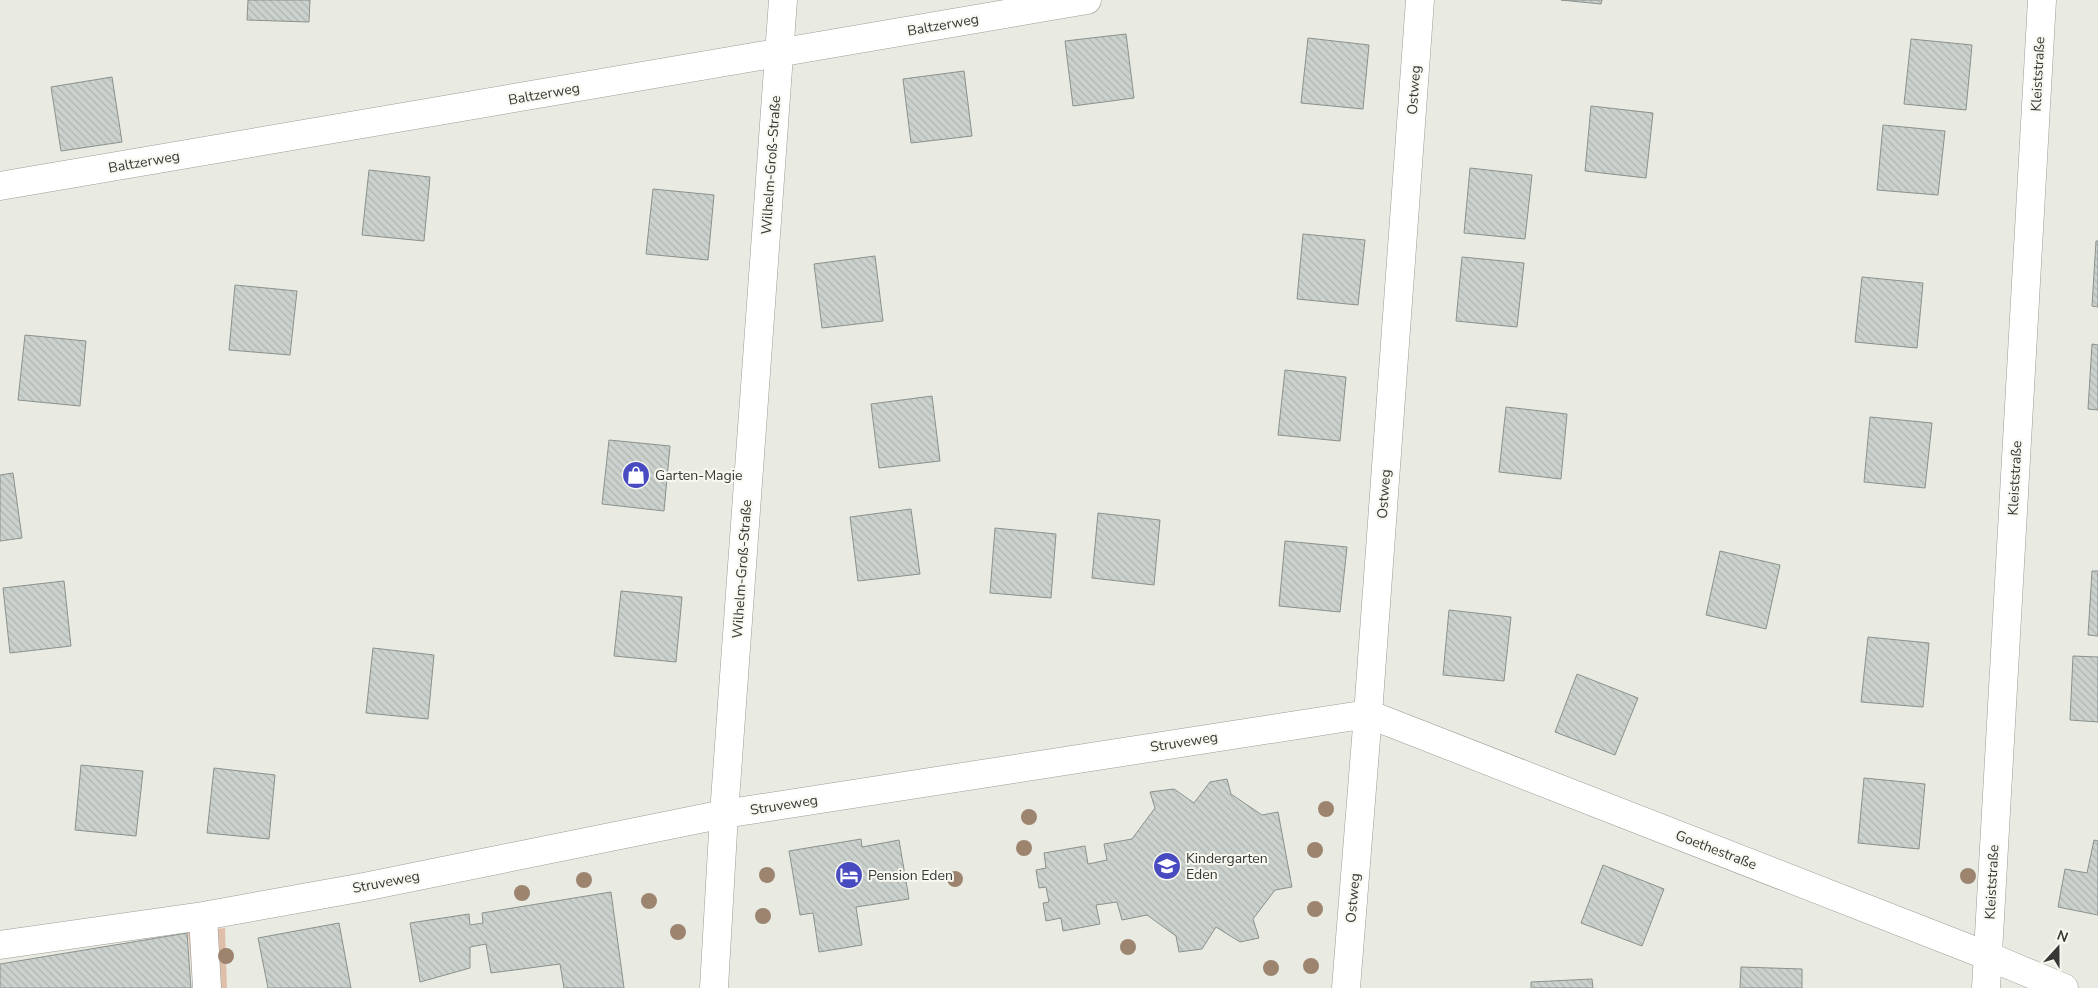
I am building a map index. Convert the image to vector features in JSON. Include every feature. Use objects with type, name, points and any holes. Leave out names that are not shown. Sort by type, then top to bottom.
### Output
[{"type":"street","name":"Wilhelm-Groß-Straße","points":[[714,988],[724,814],[783,0]]},
{"type":"street","name":"Baltzerweg","points":[[0,186],[1087,0]]},
{"type":"street","name":"Ostweg","points":[[1346,988],[1420,0]]},
{"type":"street","name":"Kleiststraße","points":[[1986,988],[2042,0]]},
{"type":"street","name":"Struveweg","points":[[0,945],[202,916],[364,887],[724,814],[1368,714]]},
{"type":"street","name":"Goethestraße","points":[[1368,714],[1988,956],[2064,988]]},
{"type":"street","points":[[202,916],[207,988]]},
{"type":"shaded area","points":[[225,928],[227,988],[193,988],[188,932]]},
{"type":"building","points":[[248,0],[310,0],[309,22],[247,20]]},
{"type":"building","points":[[1561,0],[1602,0],[1601,4]]},
{"type":"building","points":[[1126,34],[1134,98],[1073,106],[1065,41]]},
{"type":"building","points":[[1308,38],[1369,45],[1363,109],[1301,103]]},
{"type":"building","points":[[1911,39],[1972,45],[1966,110],[1904,104]]},
{"type":"building","points":[[964,71],[972,136],[911,143],[903,79]]},
{"type":"building","points":[[112,77],[122,142],[61,151],[51,87]]},
{"type":"building","points":[[1591,106],[1653,113],[1646,178],[1585,171]]},
{"type":"building","points":[[1883,125],[1945,131],[1938,195],[1877,190]]},
{"type":"building","points":[[1470,168],[1532,175],[1525,239],[1464,233]]},
{"type":"building","points":[[369,170],[430,177],[424,241],[362,235]]},
{"type":"building","points":[[653,189],[714,195],[708,260],[646,254]]},
{"type":"building","points":[[1303,234],[1365,240],[1358,305],[1297,299]]},
{"type":"building","points":[[2096,241],[2098,241],[2098,307],[2092,306]]},
{"type":"building","points":[[875,256],[883,321],[822,328],[814,264]]},
{"type":"building","points":[[1462,257],[1524,263],[1517,327],[1456,321]]},
{"type":"building","points":[[1862,277],[1923,283],[1917,348],[1855,342]]},
{"type":"building","points":[[235,285],[297,291],[290,355],[229,350]]},
{"type":"building","points":[[25,335],[86,341],[80,406],[18,400]]},
{"type":"building","points":[[2092,344],[2098,345],[2098,410],[2088,409]]},
{"type":"building","points":[[1285,370],[1346,377],[1340,441],[1278,435]]},
{"type":"building","points":[[932,396],[940,461],[879,468],[871,404]]},
{"type":"building","points":[[1506,407],[1567,414],[1561,479],[1499,472]]},
{"type":"building","points":[[1870,417],[1932,423],[1925,488],[1864,482]]},
{"type":"building","name":"Garten-Magie","points":[[609,440],[670,446],[664,511],[602,504]]},
{"type":"building","points":[[13,473],[22,538],[0,541],[0,475]]},
{"type":"building","points":[[911,509],[920,574],[858,581],[850,517]]},
{"type":"building","points":[[1098,513],[1160,520],[1154,585],[1092,578]]},
{"type":"building","points":[[995,528],[1056,534],[1051,598],[990,593]]},
{"type":"building","points":[[1285,541],[1347,547],[1340,612],[1279,606]]},
{"type":"building","points":[[1720,551],[1780,565],[1766,629],[1706,615]]},
{"type":"building","points":[[2092,571],[2098,571],[2098,636],[2088,635]]},
{"type":"building","points":[[64,581],[71,646],[10,653],[3,588]]},
{"type":"building","points":[[621,591],[682,597],[676,662],[614,656]]},
{"type":"building","points":[[1449,610],[1511,617],[1504,681],[1443,675]]},
{"type":"building","points":[[1868,637],[1929,643],[1923,707],[1861,702]]},
{"type":"building","points":[[373,648],[434,655],[428,719],[366,713]]},
{"type":"building","points":[[2073,656],[2098,657],[2098,722],[2070,720]]},
{"type":"building","points":[[1577,674],[1638,698],[1615,755],[1555,732]]},
{"type":"building","points":[[81,765],[143,771],[136,836],[75,830]]},
{"type":"building","points":[[214,768],[275,775],[269,839],[207,833]]},
{"type":"building","points":[[1864,778],[1925,784],[1919,849],[1858,843]]},
{"type":"building","name":"Kindergarten Eden","points":[[1227,779],[1231,794],[1262,815],[1278,812],[1292,887],[1275,890],[1253,919],[1259,938],[1240,942],[1216,927],[1202,949],[1179,952],[1176,936],[1147,915],[1122,920],[1117,902],[1096,905],[1100,924],[1063,931],[1061,918],[1046,921],[1043,903],[1049,902],[1046,887],[1039,888],[1036,870],[1046,868],[1044,853],[1085,846],[1088,864],[1107,860],[1104,844],[1132,839],[1155,808],[1150,792],[1174,789],[1194,803],[1210,782]]},
{"type":"building","name":"Pension Eden","points":[[861,839],[862,847],[899,840],[909,899],[856,907],[862,945],[819,952],[813,913],[800,915],[789,851]]},
{"type":"building","points":[[2094,840],[2098,841],[2098,915],[2058,907],[2065,869],[2087,873]]},
{"type":"building","points":[[1603,865],[1664,889],[1642,946],[1581,923]]},
{"type":"building","points":[[611,892],[624,988],[564,988],[560,964],[491,973],[486,944],[470,947],[470,968],[420,982],[410,923],[469,914],[470,925],[483,923],[482,913]]},
{"type":"building","points":[[339,923],[351,988],[268,988],[258,938]]},
{"type":"building","points":[[187,933],[191,988],[0,988],[0,964]]},
{"type":"building","points":[[1741,967],[1802,969],[1802,988],[1740,988]]},
{"type":"building","points":[[1592,979],[1593,988],[1531,988],[1531,982]]},
{"type":"place","name":"Garten-Magie","points":[[636,475]]},
{"type":"place","name":"Kindergarten Eden","points":[[1167,866]]},
{"type":"place","name":"Pension Eden","points":[[849,875]]}]
